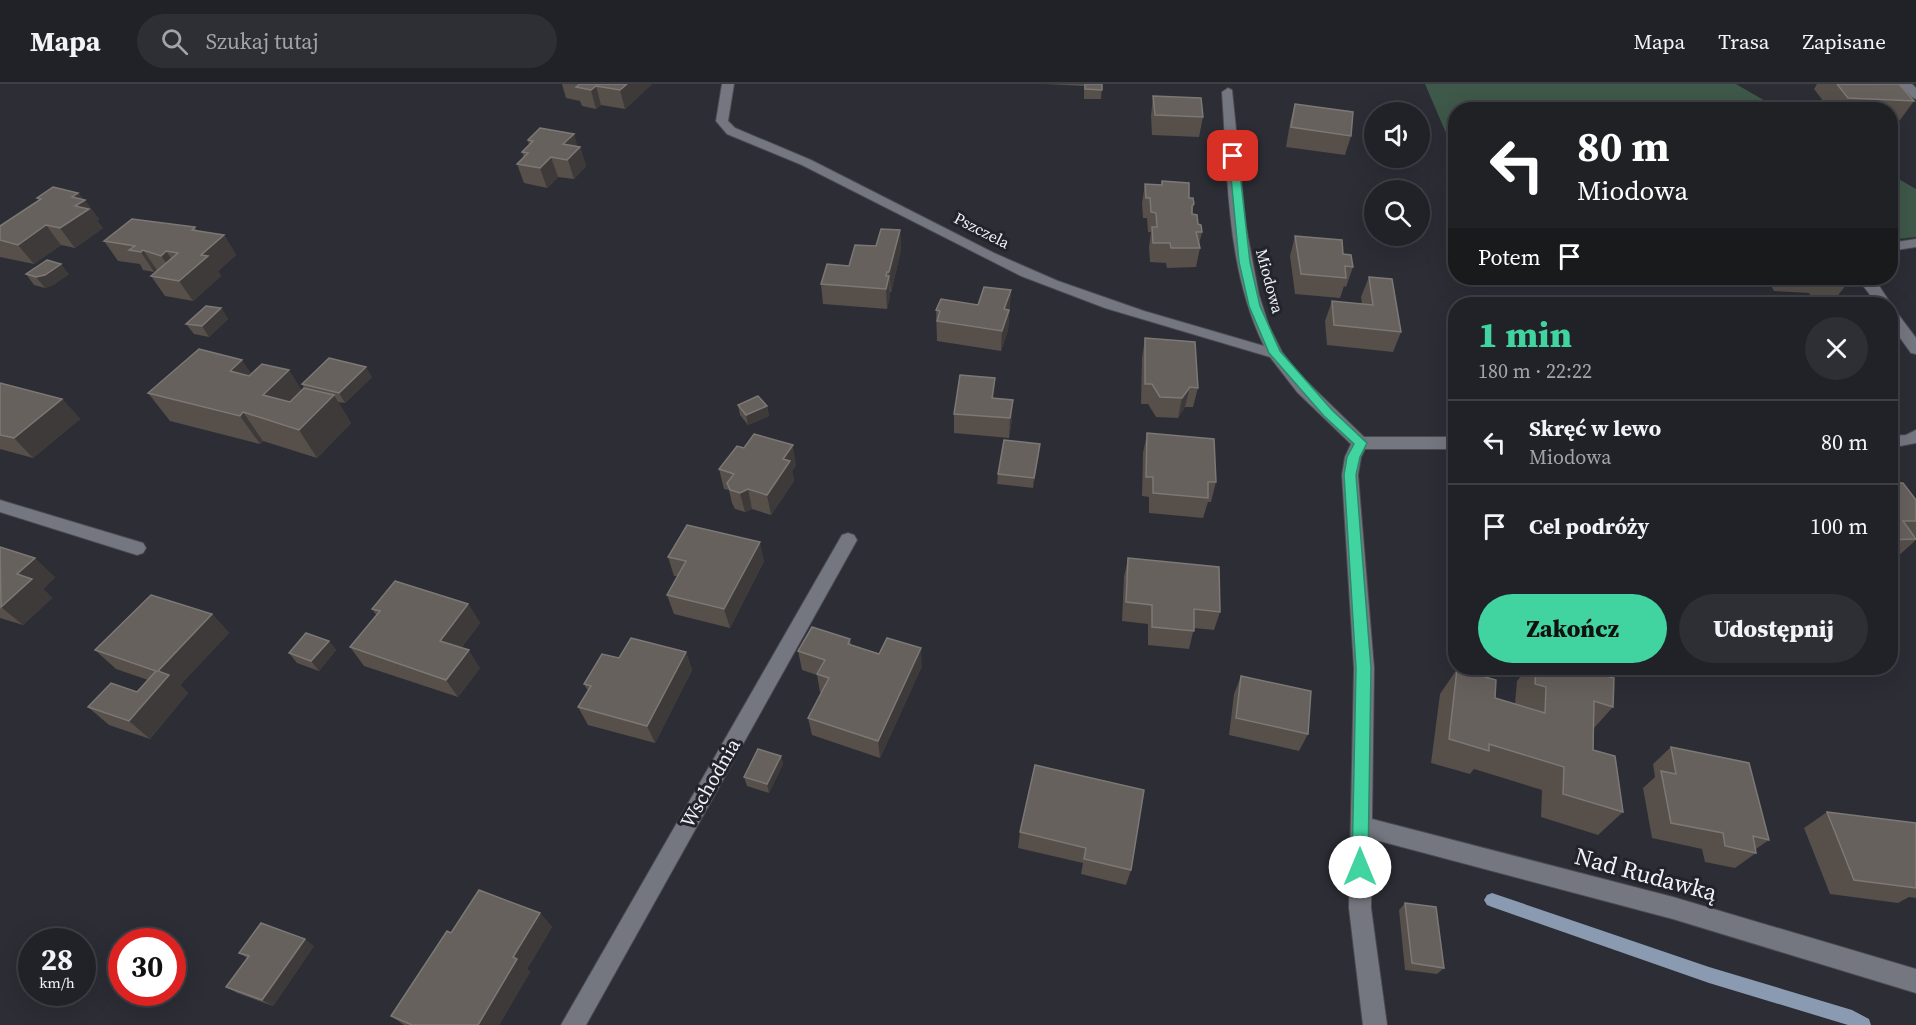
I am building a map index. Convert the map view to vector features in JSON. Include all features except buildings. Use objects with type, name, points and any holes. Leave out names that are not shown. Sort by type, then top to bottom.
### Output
[{"type":"street","name":"Pszczela","points":[[728,84],[722,121],[731,131],[853,185],[1026,273],[1103,301],[1255,349],[1275,353]]},
{"type":"street","points":[[1905,84],[1916,95]]},
{"type":"street","name":"Miodowa","points":[[1228,92],[1244,262],[1255,306],[1275,353],[1328,413],[1360,443]]},
{"type":"street","points":[[1898,246],[1916,243]]},
{"type":"street","points":[[1870,285],[1879,297]]},
{"type":"street","points":[[1898,325],[1916,350]]},
{"type":"street","points":[[1898,441],[1909,440],[1916,436]]},
{"type":"street","points":[[1375,1025],[1360,908],[1364,668],[1350,475],[1353,457],[1360,443],[1448,443]]},
{"type":"street","points":[[0,506],[137,548]]},
{"type":"street","name":"Wschodnia","points":[[573,1025],[848,540]]},
{"type":"street","name":"Nad Rudawką","points":[[1360,826],[1673,908],[1916,981]]},
{"type":"green space","points":[[1425,84],[1736,84],[1767,102],[1448,102],[1448,138]]},
{"type":"green space","points":[[1898,179],[1916,189],[1916,237],[1898,239]]},
{"type":"waterway","points":[[1492,900],[1709,975],[1852,1018],[1863,1025]]},
{"type":"route","points":[[1233,156],[1244,262],[1255,306],[1275,353],[1328,413],[1360,443],[1353,457],[1350,475],[1364,668],[1360,867]]}]
